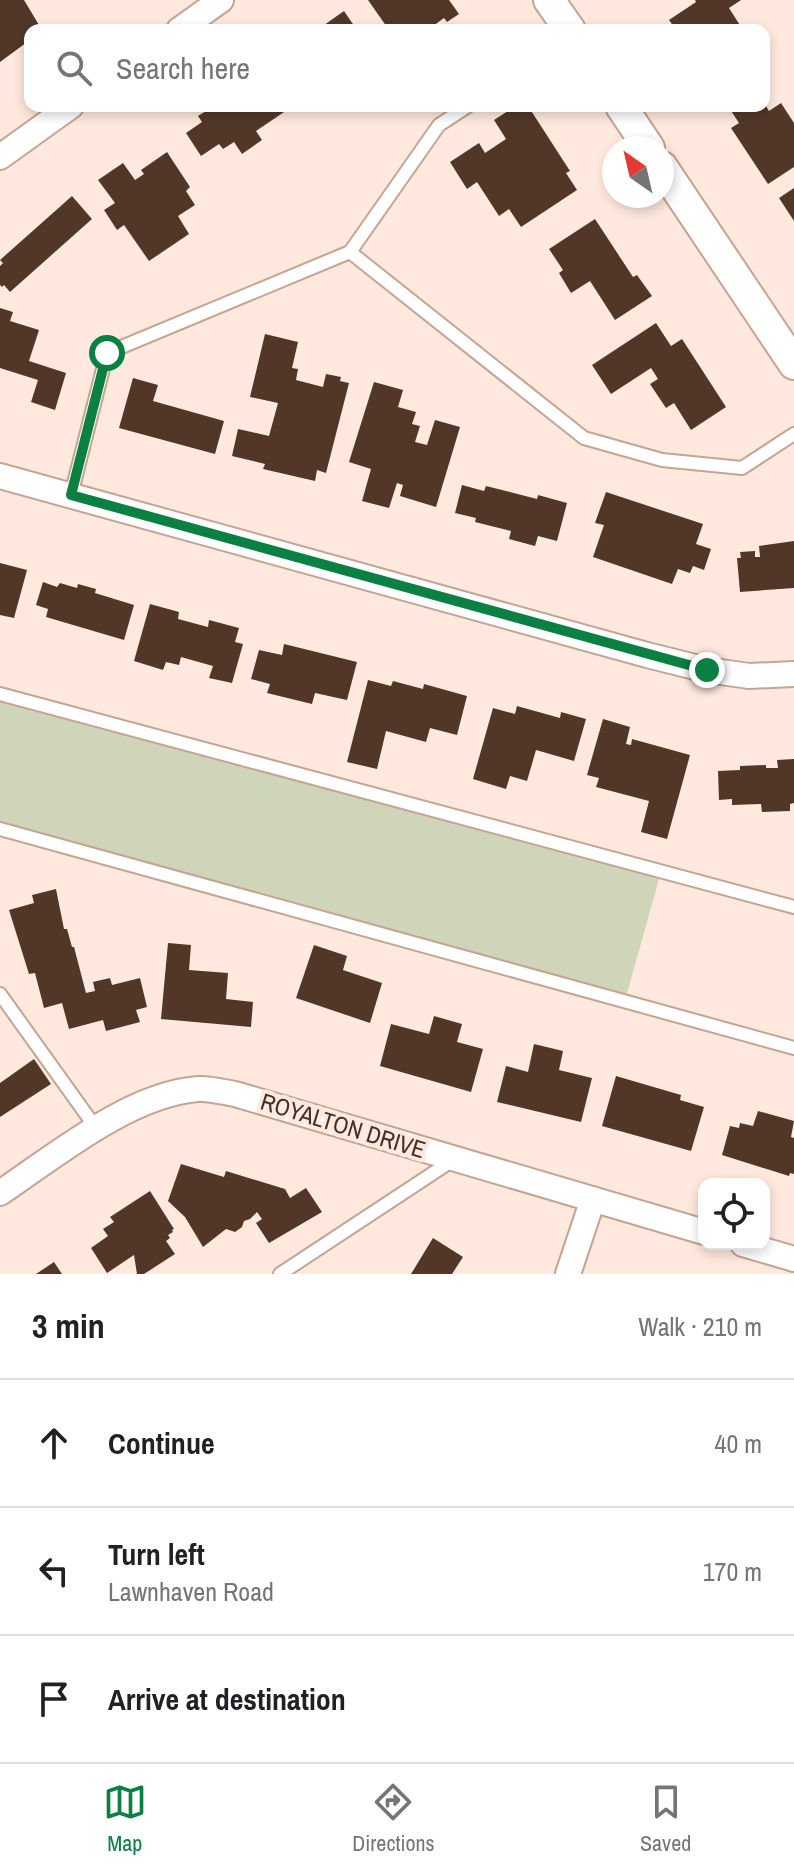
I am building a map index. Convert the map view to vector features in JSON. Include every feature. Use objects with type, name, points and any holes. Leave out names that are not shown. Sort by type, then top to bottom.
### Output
[{"type":"street","points":[[187,24],[221,0]]},
{"type":"street","points":[[549,0],[566,24]]},
{"type":"street","points":[[0,157],[63,112]]},
{"type":"street","points":[[625,112],[641,136]]},
{"type":"street","points":[[674,185],[794,364]]},
{"type":"street","points":[[0,476],[707,670],[749,676],[794,674]]},
{"type":"street","name":"ROYALTON DRIVE","points":[[0,1193],[96,1128],[135,1107],[167,1095],[200,1089],[235,1094],[698,1230]]},
{"type":"street","points":[[568,1274],[593,1199]]},
{"type":"street","points":[[763,1250],[794,1259]]},
{"type":"lane","points":[[71,495],[107,353],[350,252],[439,125],[459,112]]},
{"type":"lane","points":[[350,252],[584,438],[662,460],[742,468],[794,434]]},
{"type":"lane","points":[[0,694],[794,907]]},
{"type":"lane","points":[[0,829],[794,1048]]},
{"type":"lane","points":[[0,994],[96,1128]]},
{"type":"lane","points":[[280,1274],[453,1160]]},
{"type":"green space","points":[[0,686],[662,868],[623,1008],[0,837]]},
{"type":"building","points":[[0,0],[24,0],[38,24],[24,24],[24,44],[0,62]]},
{"type":"building","points":[[368,0],[449,0],[459,14],[447,22],[444,18],[436,24],[385,24]]},
{"type":"building","points":[[741,0],[729,8],[739,24],[672,24],[669,20],[696,2]]},
{"type":"building","points":[[344,11],[353,24],[326,24]]},
{"type":"building","points":[[781,103],[794,123],[794,167],[768,184],[731,128],[739,123],[732,112],[770,110]]},
{"type":"building","points":[[204,112],[284,112],[256,131],[262,140],[242,154],[234,142],[223,149],[219,144],[201,156],[186,133],[202,122],[198,116]]},
{"type":"building","points":[[507,112],[532,112],[570,171],[566,173],[577,190],[521,227],[509,209],[499,216],[477,182],[467,189],[450,162],[479,143],[485,153],[506,139],[494,120]]},
{"type":"building","points":[[167,152],[190,187],[186,191],[195,205],[178,216],[189,234],[149,261],[124,225],[117,230],[104,210],[115,203],[98,180],[123,163],[135,180],[144,174],[141,170]]},
{"type":"building","points":[[794,188],[794,221],[779,198]]},
{"type":"building","points":[[72,196],[92,219],[10,292],[4,285],[2,287],[0,266],[3,263],[0,260]]},
{"type":"building","points":[[595,219],[633,277],[637,275],[652,296],[615,320],[590,281],[571,293],[559,273],[563,270],[549,249]]},
{"type":"building","points":[[0,308],[13,312],[10,321],[39,330],[29,361],[66,373],[55,410],[31,402],[38,380],[0,368]]},
{"type":"building","points":[[656,323],[671,346],[682,339],[726,407],[691,430],[674,403],[666,408],[650,384],[658,379],[651,368],[611,394],[592,365]]},
{"type":"building","points":[[265,334],[298,342],[292,368],[298,369],[296,380],[323,387],[326,374],[341,377],[340,381],[349,383],[326,473],[317,470],[315,481],[263,469],[265,464],[232,456],[238,429],[269,436],[278,403],[250,397]]},
{"type":"building","points":[[133,378],[158,385],[153,401],[224,421],[215,454],[119,428]]},
{"type":"building","points":[[374,382],[403,390],[398,407],[416,412],[412,424],[420,426],[415,442],[427,445],[435,420],[460,427],[436,507],[400,496],[403,485],[397,483],[389,508],[362,501],[371,469],[349,462]]},
{"type":"building","points":[[462,485],[484,491],[486,486],[567,503],[557,541],[538,536],[535,546],[509,539],[511,531],[475,522],[476,518],[455,513]]},
{"type":"building","points":[[606,492],[703,524],[696,544],[711,549],[704,570],[693,566],[690,573],[678,569],[672,584],[593,557],[604,525],[595,523]]},
{"type":"building","points":[[794,541],[794,588],[740,592],[737,558],[741,558],[740,552],[755,551],[755,557],[760,557],[759,546]]},
{"type":"building","points":[[0,563],[27,570],[14,618],[0,615]]},
{"type":"building","points":[[43,582],[57,587],[60,583],[77,588],[78,584],[96,589],[95,593],[134,605],[124,640],[46,617],[48,609],[36,605]]},
{"type":"building","points":[[150,604],[179,612],[178,619],[208,627],[209,620],[239,628],[235,642],[243,644],[232,683],[209,678],[213,666],[181,657],[179,665],[166,662],[163,670],[134,661]]},
{"type":"building","points":[[284,644],[357,662],[347,700],[315,693],[312,704],[267,693],[270,684],[251,679],[259,650],[282,655]]},
{"type":"building","points":[[368,680],[391,686],[393,681],[423,689],[424,684],[467,696],[457,735],[430,728],[426,742],[386,731],[377,769],[347,762]]},
{"type":"building","points":[[517,706],[560,718],[561,712],[586,719],[574,761],[536,750],[527,781],[510,776],[506,789],[473,779],[493,708],[515,714]]},
{"type":"building","points":[[603,719],[630,727],[626,744],[631,745],[632,739],[690,755],[667,839],[641,832],[649,801],[596,787],[599,778],[587,775]]},
{"type":"building","points":[[794,759],[794,803],[790,804],[790,811],[762,812],[761,804],[732,805],[732,799],[719,800],[718,771],[740,770],[740,766],[778,768],[777,760]]},
{"type":"building","points":[[56,889],[64,929],[67,929],[74,947],[86,993],[95,991],[93,982],[110,978],[112,985],[140,978],[147,1007],[136,1010],[140,1022],[106,1031],[103,1020],[69,1029],[62,1003],[44,1008],[35,973],[29,974],[9,910],[34,903],[32,895]]},
{"type":"building","points":[[168,943],[191,945],[189,970],[228,973],[226,999],[253,1002],[251,1027],[161,1019]]},
{"type":"building","points":[[314,945],[347,956],[343,970],[382,983],[370,1023],[296,998]]},
{"type":"building","points":[[434,1016],[462,1024],[457,1042],[483,1049],[471,1092],[380,1066],[391,1024],[429,1034]]},
{"type":"building","points":[[534,1044],[563,1051],[559,1070],[592,1078],[581,1122],[497,1102],[506,1066],[528,1072]]},
{"type":"building","points":[[34,1059],[51,1084],[0,1117],[0,1083]]},
{"type":"building","points":[[616,1076],[681,1095],[680,1100],[704,1107],[691,1151],[602,1126]]},
{"type":"building","points":[[758,1111],[794,1121],[791,1137],[794,1138],[794,1174],[790,1173],[789,1176],[722,1155],[730,1126],[739,1128],[740,1123],[753,1126]]},
{"type":"building","points":[[181,1164],[224,1177],[226,1171],[285,1189],[290,1198],[306,1188],[322,1212],[269,1243],[256,1223],[262,1219],[257,1212],[235,1232],[226,1229],[203,1247],[185,1217],[168,1201]]},
{"type":"building","points":[[150,1191],[174,1229],[166,1241],[175,1254],[144,1274],[137,1274],[134,1255],[107,1273],[91,1248],[108,1236],[103,1229],[114,1222],[110,1217]]},
{"type":"building","points":[[433,1238],[463,1257],[452,1274],[411,1274]]},
{"type":"building","points":[[54,1262],[62,1274],[36,1274]]},
{"type":"route","points":[[107,353],[71,495],[707,670]]}]
